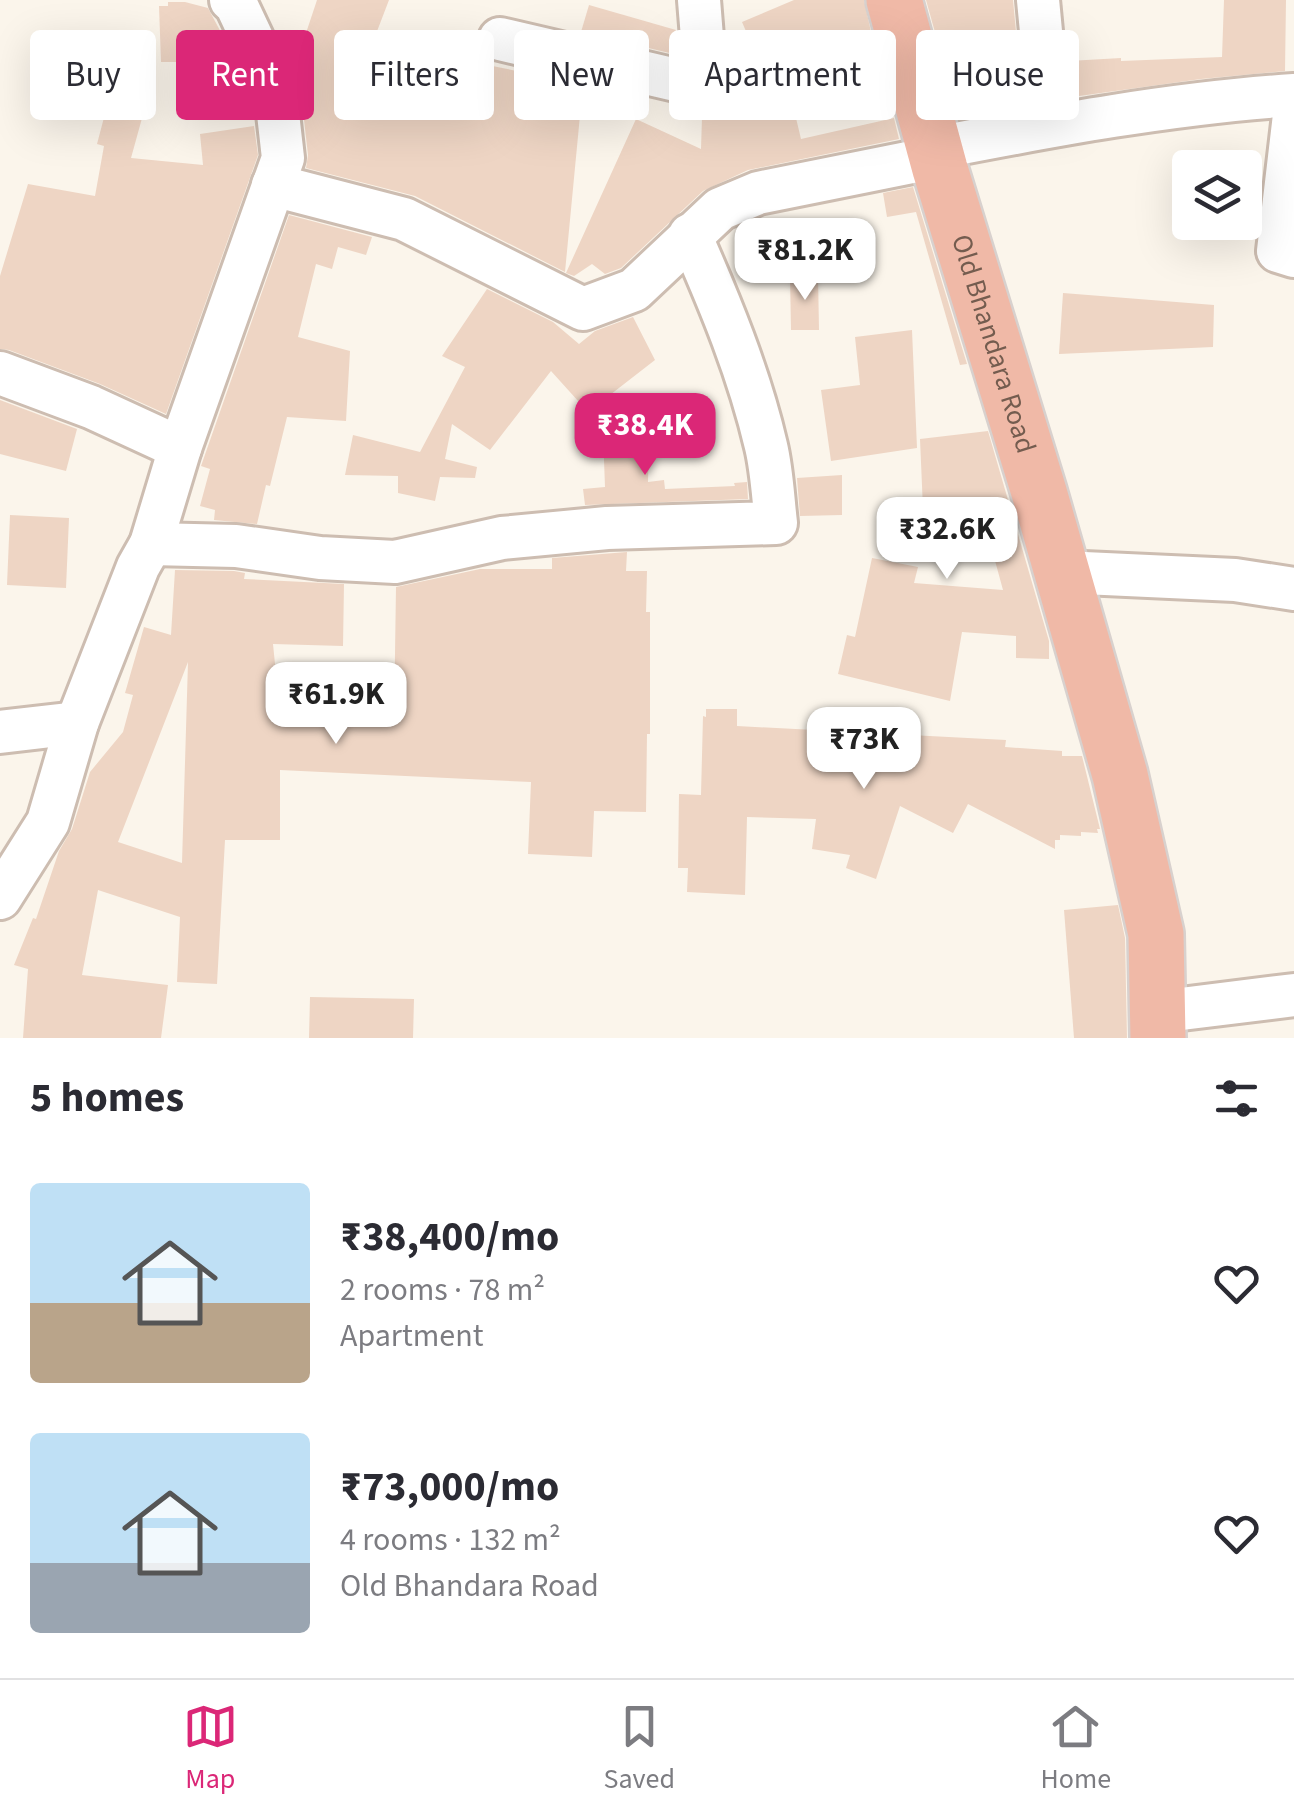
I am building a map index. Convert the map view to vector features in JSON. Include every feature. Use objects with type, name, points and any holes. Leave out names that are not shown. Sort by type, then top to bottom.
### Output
[{"type":"highway","name":"Old Bhandara Road","points":[[894,0],[1120,775],[1156,934],[1157,1025]]},
{"type":"street","points":[[0,898],[48,822],[77,723],[138,567],[151,544],[180,448],[283,158],[275,87],[232,0]]},
{"type":"street","points":[[500,39],[706,87],[699,0]]},
{"type":"street","points":[[1038,0],[1050,126]]},
{"type":"street","points":[[273,185],[404,219],[582,308],[634,290],[720,209],[758,193],[1050,126],[1224,100],[1294,96]]},
{"type":"street","points":[[1294,115],[1278,251],[1294,256]]},
{"type":"street","points":[[151,544],[236,546],[320,558],[395,562],[502,538],[608,528],[776,523],[767,449],[747,379],[690,235]]},
{"type":"street","points":[[0,373],[91,407],[180,448]]},
{"type":"street","points":[[1062,572],[1235,580],[1294,589]]},
{"type":"street","points":[[0,732],[77,723]]},
{"type":"street","points":[[1157,1025],[1294,995]]},
{"type":"building","points":[[317,0],[389,0],[378,30],[334,30],[334,120],[494,120],[494,66],[514,70],[514,120],[580,120],[565,272],[415,196],[306,168],[304,120],[314,120],[314,30],[307,30]]},
{"type":"building","points":[[794,0],[864,0],[871,30],[745,30],[742,22]]},
{"type":"building","points":[[926,0],[1013,0],[1016,30],[934,30]]},
{"type":"building","points":[[1224,0],[1286,0],[1285,71],[1079,96],[1079,60],[1222,57]]},
{"type":"building","points":[[168,2],[185,2],[208,8],[220,30],[176,30],[176,62],[161,62],[159,6],[168,6]]},
{"type":"building","points":[[589,5],[676,30],[669,30],[669,53],[649,48],[649,30],[582,30]]},
{"type":"building","points":[[103,120],[142,120],[131,158],[203,165],[200,134],[254,126],[258,155],[166,414],[100,384],[0,349],[0,276],[28,184],[95,196],[104,146],[97,144]]},
{"type":"building","points":[[636,120],[701,149],[702,120],[796,120],[801,139],[894,120],[899,139],[748,170],[703,191],[621,268],[605,274],[592,264],[574,276],[566,273]]},
{"type":"building","points":[[913,187],[967,364],[960,365],[916,212],[887,217],[883,193]]},
{"type":"building","points":[[289,215],[372,237],[366,255],[338,247],[332,269],[316,264],[298,337],[350,351],[346,421],[287,417],[257,524],[214,520],[215,510],[200,506],[210,469],[201,466]]},
{"type":"building","points":[[818,275],[819,330],[791,330],[790,276]]},
{"type":"building","points":[[487,289],[553,322],[579,344],[595,331],[633,317],[655,360],[588,412],[551,371],[490,450],[452,424],[445,459],[477,467],[475,478],[440,477],[435,501],[398,493],[398,476],[345,475],[353,435],[420,452],[465,367],[442,356]]},
{"type":"building","points":[[1063,293],[1214,305],[1213,347],[1059,354]]},
{"type":"building","points":[[912,330],[917,448],[831,461],[821,390],[860,385],[855,337]]},
{"type":"building","points":[[0,400],[77,429],[66,471],[0,454]]},
{"type":"building","points":[[988,431],[1049,641],[1049,659],[1016,658],[1016,636],[962,632],[950,701],[838,674],[847,635],[855,637],[872,558],[918,567],[914,583],[1003,590],[985,524],[924,532],[920,439]]},
{"type":"building","points":[[603,433],[649,436],[648,482],[664,480],[665,489],[747,482],[748,499],[585,505],[583,489],[605,487]]},
{"type":"building","points":[[842,475],[842,515],[800,516],[797,478]]},
{"type":"building","points":[[10,515],[69,518],[66,588],[7,585]]},
{"type":"building","points":[[627,552],[626,571],[647,571],[650,734],[646,812],[594,811],[592,857],[528,854],[531,782],[280,770],[280,840],[225,840],[217,984],[177,982],[180,917],[98,890],[82,975],[168,985],[161,1038],[23,1038],[28,969],[14,965],[33,918],[36,919],[59,851],[72,829],[90,772],[123,732],[133,695],[125,693],[144,627],[171,635],[175,570],[234,571],[245,573],[244,579],[344,584],[343,646],[273,644],[280,714],[394,720],[396,587],[480,569],[552,569],[552,558]],"holes":[[[188,662],[182,863],[118,842]]]},
{"type":"building","points":[[706,709],[737,709],[737,726],[1006,740],[1005,747],[1082,756],[1100,829],[1098,833],[1081,832],[1081,836],[1060,835],[1060,840],[1055,840],[1055,849],[968,804],[953,833],[900,806],[876,879],[846,868],[850,855],[812,849],[816,819],[747,817],[745,895],[687,892],[688,868],[678,868],[679,794],[701,795]]},
{"type":"building","points":[[1118,905],[1125,938],[1127,1038],[1074,1038],[1064,910]]},
{"type":"building","points":[[310,997],[414,999],[413,1038],[309,1038]]}]
